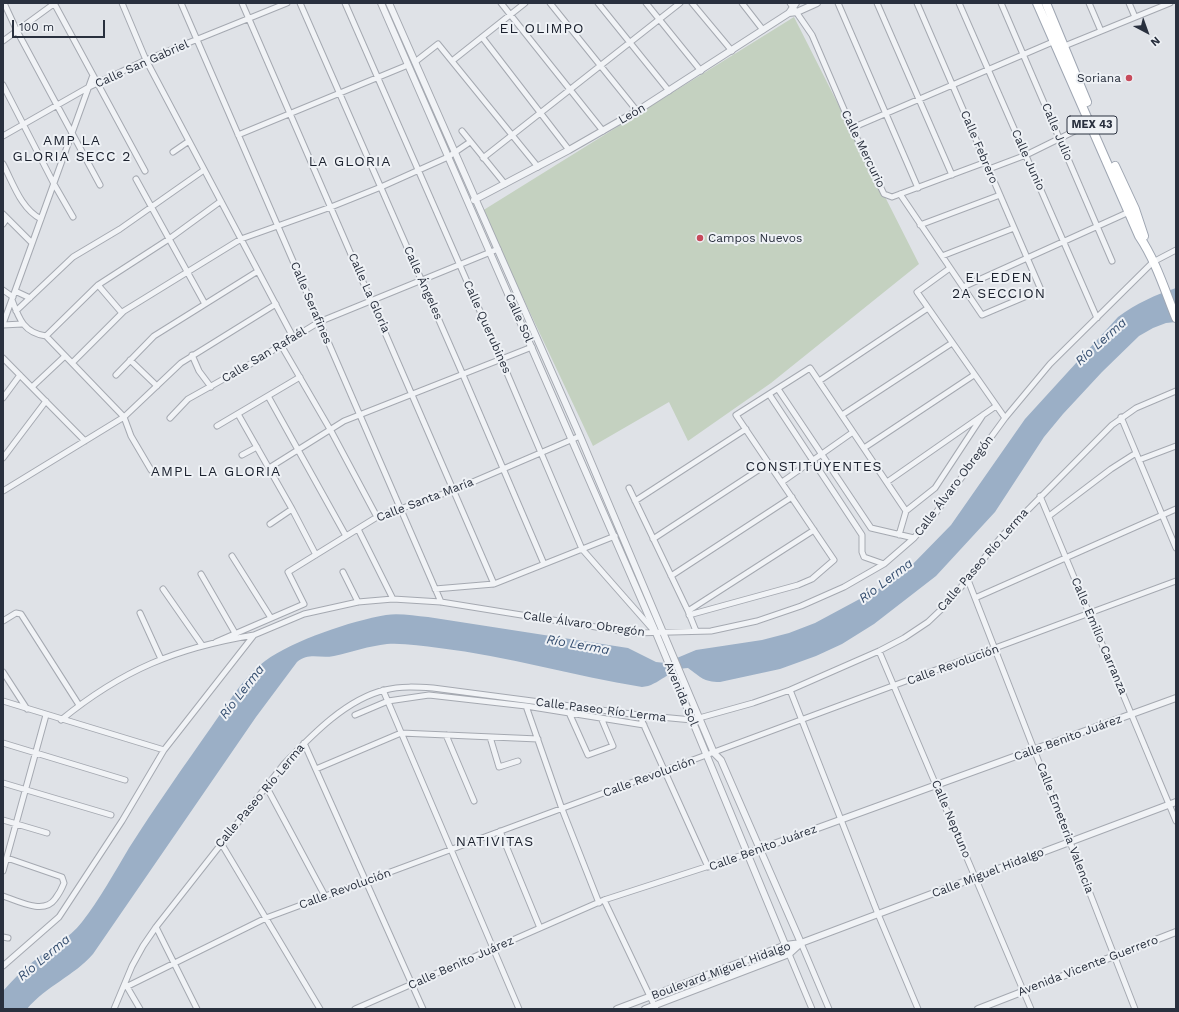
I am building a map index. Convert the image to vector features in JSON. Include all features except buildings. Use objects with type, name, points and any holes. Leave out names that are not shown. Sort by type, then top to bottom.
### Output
[{"type":"main road","name":"MEX 43","points":[[1038,3],[1059,44],[1135,209],[1147,247],[1176,318]]},
{"type":"main road","name":"MEX 43","points":[[1046,3],[1059,44],[1091,123],[1139,236],[1147,247]]},
{"type":"street","points":[[4,3],[17,31],[100,185]]},
{"type":"street","points":[[3,41],[55,3],[145,171]]},
{"type":"street","points":[[122,3],[146,60],[293,337]]},
{"type":"street","name":"Calle Serafines","points":[[181,3],[441,602]]},
{"type":"street","name":"Calle La Gloria","points":[[242,3],[494,584]]},
{"type":"street","name":"Calle San Gabriel","points":[[3,136],[89,87],[146,60],[287,3]]},
{"type":"street","name":"Calle Ángeles","points":[[300,3],[544,564]]},
{"type":"street","name":"Calle Querubines","points":[[345,3],[542,452],[582,549],[656,633]]},
{"type":"street","name":"Calle Sol","points":[[381,3],[615,536],[656,633]]},
{"type":"street","name":"Calle Sol","points":[[389,3],[580,436],[663,633]]},
{"type":"street","points":[[501,3],[603,131]]},
{"type":"street","points":[[452,61],[525,3]]},
{"type":"street","points":[[550,3],[637,111]]},
{"type":"street","points":[[598,3],[669,91]]},
{"type":"street","points":[[646,3],[701,71]]},
{"type":"street","points":[[483,158],[680,3]]},
{"type":"street","points":[[692,3],[732,51]]},
{"type":"street","points":[[742,3],[763,30]]},
{"type":"street","name":"León","points":[[469,203],[538,167],[637,111],[789,13],[797,12],[817,3]]},
{"type":"street","points":[[838,3],[918,188]]},
{"type":"street","points":[[877,3],[952,175]]},
{"type":"street","name":"Calle Febrero","points":[[917,3],[1041,290],[982,315]]},
{"type":"street","name":"Calle Junio","points":[[959,3],[1097,318]]},
{"type":"street","name":"Calle Julio","points":[[1001,3],[1112,261]]},
{"type":"street","points":[[1089,3],[1101,31]]},
{"type":"street","points":[[1129,3],[1135,17]]},
{"type":"street","points":[[852,128],[1023,54],[1101,31],[1169,3]]},
{"type":"street","points":[[789,13],[793,4]]},
{"type":"street","name":"Calle Mercurio","points":[[793,4],[812,34],[852,128],[884,194],[892,197],[900,194],[982,315]]},
{"type":"street","points":[[482,37],[569,150]]},
{"type":"street","points":[[415,62],[438,44],[538,167]]},
{"type":"street","points":[[238,135],[408,65]]},
{"type":"street","points":[[22,324],[3,324],[93,75]]},
{"type":"street","points":[[3,85],[54,184],[73,217]]},
{"type":"street","points":[[989,169],[1026,155],[1091,123]]},
{"type":"street","points":[[462,131],[505,184]]},
{"type":"street","points":[[173,152],[189,141]]},
{"type":"street","points":[[72,363],[122,313],[241,238],[331,207],[381,187],[448,157],[470,142]]},
{"type":"street","points":[[900,194],[986,162]]},
{"type":"street","points":[[3,164],[26,207],[33,214],[41,218]]},
{"type":"street","points":[[16,311],[73,257],[120,229],[204,170]]},
{"type":"street","points":[[136,179],[205,304]]},
{"type":"street","points":[[920,224],[1000,195]]},
{"type":"street","points":[[46,336],[98,285],[169,239],[221,201]]},
{"type":"street","points":[[963,287],[1129,212]]},
{"type":"street","points":[[5,216],[32,244]]},
{"type":"street","points":[[3,224],[5,216]]},
{"type":"street","points":[[942,256],[1014,228]]},
{"type":"street","name":"Calle San Rafaél","points":[[170,418],[188,399],[319,322],[498,249]]},
{"type":"street","name":"Calle Álvaro Obregón","points":[[216,642],[254,635],[304,614],[358,602],[393,598],[441,602],[633,633],[712,631],[757,621],[801,606],[844,587],[884,564],[914,538],[935,514],[1005,418],[1050,364],[1097,318],[1155,266],[1176,250]]},
{"type":"street","points":[[950,268],[916,292],[1005,418]]},
{"type":"street","points":[[116,375],[154,336],[258,271]]},
{"type":"street","points":[[98,285],[122,313]]},
{"type":"street","points":[[3,290],[13,296],[30,298]]},
{"type":"street","points":[[13,296],[16,311],[22,324],[33,333],[46,336],[124,417],[131,436],[151,470]]},
{"type":"street","points":[[3,492],[124,417],[181,363],[276,304]]},
{"type":"street","points":[[819,381],[928,308]]},
{"type":"street","points":[[842,415],[952,343]]},
{"type":"street","points":[[281,345],[331,431],[377,517]]},
{"type":"street","points":[[268,468],[331,431],[344,421],[360,416],[532,347]]},
{"type":"street","points":[[192,355],[199,371],[211,386]]},
{"type":"street","points":[[32,386],[65,356]]},
{"type":"street","points":[[3,358],[85,441]]},
{"type":"street","points":[[130,360],[157,386]]},
{"type":"street","points":[[689,613],[798,585],[812,579],[834,560],[736,415],[810,368],[906,511]]},
{"type":"street","points":[[3,398],[20,375]]},
{"type":"street","points":[[864,448],[974,375]]},
{"type":"street","points":[[217,426],[300,377]]},
{"type":"street","points":[[778,389],[871,528],[914,538]]},
{"type":"street","name":"Calle Paseo Río Lerma","points":[[114,1009],[127,985],[143,946],[156,927],[266,786],[304,743],[347,707],[383,690],[408,686],[434,688],[639,715],[692,720],[753,704],[790,690],[879,651],[904,638],[928,622],[949,602],[968,580],[1002,536],[1040,496],[1121,417],[1136,408],[1176,391]]},
{"type":"street","points":[[769,394],[862,535],[862,552],[864,557],[884,564]]},
{"type":"street","points":[[268,396],[346,536]]},
{"type":"street","points":[[3,458],[46,401]]},
{"type":"street","points":[[887,482],[996,406]]},
{"type":"street","points":[[238,414],[292,509],[316,555]]},
{"type":"street","points":[[899,535],[906,511],[935,488],[983,415]]},
{"type":"street","points":[[1121,417],[1176,548]]},
{"type":"street","points":[[635,501],[746,429]]},
{"type":"street","points":[[782,482],[853,432]]},
{"type":"street","name":"Calle Santa María","points":[[272,618],[304,604],[288,572],[377,517],[454,490],[580,436]]},
{"type":"street","points":[[1139,460],[1176,446]]},
{"type":"street","points":[[242,455],[257,447]]},
{"type":"street","points":[[1049,516],[1111,469],[1136,453]]},
{"type":"street","points":[[653,539],[769,463]]},
{"type":"street","points":[[629,488],[689,613],[696,632]]},
{"type":"street","name":"Calle Emilio Carranza","points":[[1040,496],[1176,820]]},
{"type":"street","points":[[671,576],[792,497]]},
{"type":"street","points":[[270,524],[292,509]]},
{"type":"street","points":[[975,598],[1176,509]]},
{"type":"street","points":[[862,535],[871,528]]},
{"type":"street","points":[[358,529],[393,598]]},
{"type":"street","points":[[689,613],[814,530]]},
{"type":"street","points":[[435,589],[494,584],[615,536]]},
{"type":"street","points":[[61,720],[79,705],[119,679],[161,659],[202,645],[216,642],[272,618],[232,556]]},
{"type":"street","points":[[343,572],[358,602]]},
{"type":"street","points":[[201,574],[235,633]]},
{"type":"street","name":"Calle Emeteria Valencia","points":[[968,580],[1135,1009]]},
{"type":"street","name":"Calle Revolución","points":[[127,985],[174,964],[266,918],[1090,615],[1176,581]]},
{"type":"street","points":[[163,589],[202,645]]},
{"type":"street","points":[[3,621],[18,613],[21,614],[79,705]]},
{"type":"street","points":[[140,613],[161,659]]},
{"type":"street","name":"Avenida Sol","points":[[656,633],[662,641],[690,705],[699,718],[710,754]]},
{"type":"street","name":"Avenida Sol","points":[[662,641],[663,633]]},
{"type":"street","points":[[3,966],[59,917],[122,821],[164,750],[254,635]]},
{"type":"street","name":"Calle Neptuno","points":[[879,651],[1031,1009]]},
{"type":"street","points":[[3,672],[27,709]]},
{"type":"street","points":[[383,690],[519,1009]]},
{"type":"street","points":[[790,690],[878,914],[918,1009]]},
{"type":"street","points":[[355,715],[388,701],[429,695],[450,696],[526,706],[602,720],[643,723],[708,867]]},
{"type":"street","name":"Calle Benito Juárez","points":[[355,1009],[601,902],[761,849],[1176,698]]},
{"type":"street","points":[[3,701],[61,720],[164,750]]},
{"type":"street","name":"Avenida Sol","points":[[690,705],[692,720],[710,754]]},
{"type":"street","points":[[526,706],[562,809],[601,902],[656,1007]]},
{"type":"street","points":[[3,871],[46,715]]},
{"type":"street","points":[[570,715],[588,755],[613,746],[602,720]]},
{"type":"street","points":[[316,769],[402,733],[538,739]]},
{"type":"street","points":[[446,735],[474,801]]},
{"type":"street","points":[[490,737],[499,767],[518,761]]},
{"type":"street","points":[[304,743],[423,1009]]},
{"type":"street","points":[[3,744],[125,780]]},
{"type":"street","points":[[710,754],[721,760],[761,849],[829,1009]]},
{"type":"street","points":[[710,754],[812,1009]]},
{"type":"street","points":[[3,783],[111,815]]},
{"type":"street","points":[[266,786],[325,896]]},
{"type":"street","name":"Calle Miguel Hidalgo","points":[[801,943],[1176,802]]},
{"type":"street","points":[[3,820],[47,833]]},
{"type":"street","points":[[500,831],[540,928]]},
{"type":"street","points":[[221,843],[320,1009]]},
{"type":"street","points":[[3,896],[41,907],[49,905],[55,900],[64,883],[62,877],[7,858]]},
{"type":"street","points":[[156,927],[197,1009]]},
{"type":"street","name":"Avenida Vicente Guerrero","points":[[978,1009],[1176,932]]},
{"type":"street","name":"Boulevard Miguel Hidalgo","points":[[617,1009],[786,945],[801,943]]},
{"type":"street","name":"Boulevard Miguel Hidalgo","points":[[645,1009],[656,1007],[789,954],[801,943]]},
{"type":"street","points":[[127,985],[140,1009]]},
{"type":"green space","name":"Campos Nuevos","points":[[794,17],[919,264],[771,383],[688,441],[669,402],[593,446],[482,211]]},
{"type":"water","name":"Río Lerma","points":[[1176,288],[1176,322],[1166,323],[1139,336],[1102,372],[1044,437],[995,512],[936,576],[874,624],[842,644],[816,656],[780,669],[720,682],[706,680],[688,668],[682,669],[670,674],[654,684],[642,687],[490,656],[406,644],[380,645],[329,657],[310,656],[297,662],[256,717],[93,954],[77,969],[43,994],[27,1009],[3,1009],[3,991],[26,967],[66,938],[82,922],[101,895],[149,817],[236,691],[257,667],[277,653],[323,632],[356,622],[391,614],[428,617],[628,648],[656,662],[665,663],[696,650],[762,640],[789,633],[815,623],[882,587],[909,568],[951,525],[1025,419],[1118,317],[1146,300]]},
{"type":"place","name":"Soriana","points":[[1129,78]]},
{"type":"place","name":"Campos Nuevos","points":[[700,238]]},
{"type":"district","name":"EL OLIMPO","points":[[542,29]]},
{"type":"district","name":"AMP LA GLORIA SECC 2","points":[[72,150]]},
{"type":"district","name":"LA GLORIA","points":[[350,162]]},
{"type":"district","name":"EL EDEN 2A SECCION","points":[[999,286]]},
{"type":"district","name":"CONSTITUYENTES","points":[[814,467]]},
{"type":"district","name":"AMPL LA GLORIA","points":[[216,472]]},
{"type":"district","name":"NATIVITAS","points":[[495,842]]}]
